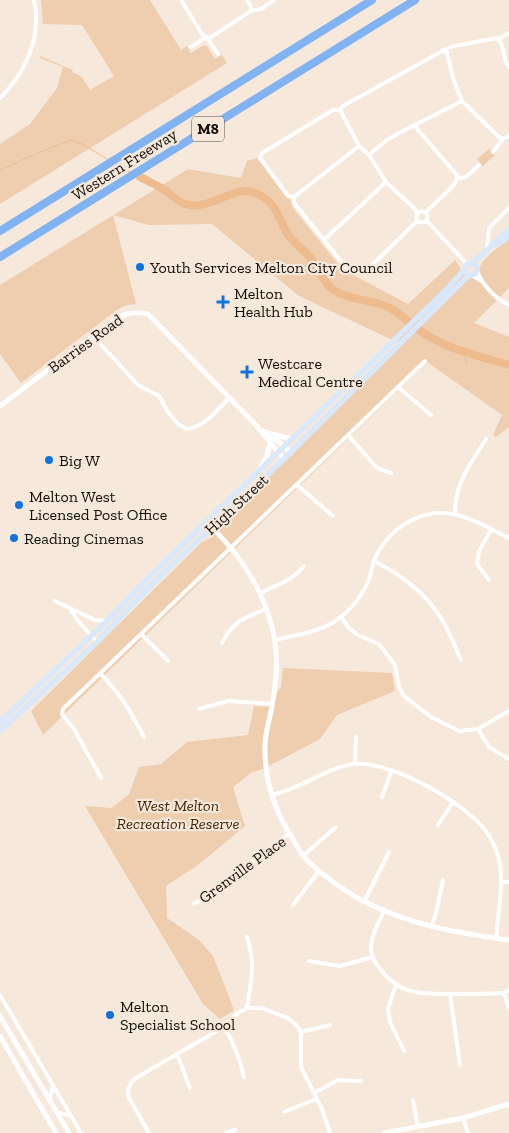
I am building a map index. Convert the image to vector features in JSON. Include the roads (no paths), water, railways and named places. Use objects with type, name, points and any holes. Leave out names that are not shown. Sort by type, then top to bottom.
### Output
[{"type":"highway","name":"Western Freeway","points":[[0,231],[372,0]]},
{"type":"highway","name":"Western Freeway","points":[[0,257],[415,0]]},
{"type":"main road","name":"High Street","points":[[0,722],[209,524],[284,459],[509,229]]},
{"type":"main road","name":"High Street","points":[[0,731],[97,642],[291,439],[447,289],[509,235]]},
{"type":"street","points":[[0,98],[20,73],[32,48],[36,29],[34,0]]},
{"type":"street","points":[[181,0],[218,54]]},
{"type":"street","points":[[247,0],[251,11]]},
{"type":"street","points":[[191,47],[251,11],[261,9],[274,0]]},
{"type":"street","points":[[359,146],[294,197],[288,196],[260,158],[262,153],[333,110],[340,110],[343,106],[446,49],[492,38],[499,39],[509,33]]},
{"type":"street","points":[[499,39],[502,42],[506,63],[509,67]]},
{"type":"street","points":[[446,49],[453,78],[462,100],[500,138],[503,138]]},
{"type":"street","points":[[369,155],[387,140],[462,100]]},
{"type":"street","points":[[294,197],[294,203],[345,266],[360,272],[363,272],[418,220],[418,214],[414,208],[386,182],[369,155],[359,146],[340,110]]},
{"type":"street","points":[[416,125],[418,130],[458,178]]},
{"type":"street","points":[[493,152],[503,138],[509,136]]},
{"type":"street","points":[[458,178],[466,177],[479,165]]},
{"type":"street","points":[[418,214],[422,211],[426,212],[453,186],[458,178]]},
{"type":"street","points":[[324,240],[386,182]]},
{"type":"street","points":[[486,251],[488,228],[509,208]]},
{"type":"street","points":[[426,212],[428,216],[426,220]]},
{"type":"street","points":[[418,220],[422,222],[426,220]]},
{"type":"street","points":[[426,220],[500,300],[509,305]]},
{"type":"street","name":"Barries Road","points":[[0,406],[125,313],[137,312],[148,314],[255,424],[284,446],[290,453]]},
{"type":"street","points":[[93,336],[138,385],[159,396],[168,412],[178,424],[187,429],[198,427],[204,423],[229,398]]},
{"type":"street","name":"High Street","points":[[102,778],[74,729],[62,714],[64,709],[425,361]]},
{"type":"street","points":[[398,387],[431,415]]},
{"type":"street","name":"Barries Road","points":[[255,424],[284,459]]},
{"type":"street","name":"Barries Road","points":[[263,431],[291,439]]},
{"type":"street","points":[[348,436],[378,468],[391,473]]},
{"type":"street","points":[[455,514],[455,500],[460,483],[486,439]]},
{"type":"street","points":[[258,472],[267,456],[270,443]]},
{"type":"street","points":[[298,484],[333,516]]},
{"type":"street","points":[[274,640],[308,632],[325,626],[341,617],[364,592],[374,561],[388,538],[402,524],[434,514],[455,514],[509,538]]},
{"type":"street","points":[[209,524],[247,568],[266,609],[274,640],[276,657],[273,704],[265,742],[267,772],[280,820],[303,856],[336,884],[364,902],[384,911],[431,927],[509,940]]},
{"type":"street","points":[[488,580],[477,564],[479,551],[491,530]]},
{"type":"street","points":[[374,561],[402,577],[429,603],[440,618],[461,660]]},
{"type":"street","points":[[260,593],[288,581],[304,566]]},
{"type":"street","points":[[55,601],[94,620],[107,621]]},
{"type":"street","points":[[222,644],[228,632],[235,624],[266,609]]},
{"type":"street","points":[[71,610],[78,621],[97,642]]},
{"type":"street","points":[[341,617],[349,628],[358,635],[379,644],[395,665],[399,687],[404,696],[431,717],[459,731],[478,729],[509,711]]},
{"type":"street","points":[[141,634],[168,661]]},
{"type":"street","points":[[100,673],[119,692],[144,737]]},
{"type":"street","points":[[199,709],[228,701],[273,704]]},
{"type":"street","points":[[478,729],[488,748],[509,760]]},
{"type":"street","points":[[355,764],[356,737]]},
{"type":"street","points":[[272,795],[344,766],[355,764],[392,770],[452,802],[476,820],[492,841],[499,857],[501,882],[496,938]]},
{"type":"street","points":[[382,796],[392,770]]},
{"type":"street","points":[[438,825],[452,802]]},
{"type":"street","points":[[303,856],[336,827]]},
{"type":"street","name":"Grenville Place","points":[[194,904],[289,834]]},
{"type":"street","points":[[364,902],[389,852]]},
{"type":"street","points":[[293,905],[319,870]]},
{"type":"street","points":[[431,927],[436,913],[442,880]]},
{"type":"street","points":[[501,882],[509,882]]},
{"type":"street","points":[[384,911],[373,937],[371,947],[373,957],[383,973],[396,984],[410,991],[428,995],[504,994],[509,990]]},
{"type":"street","points":[[247,937],[252,953],[253,970],[247,1008]]},
{"type":"street","points":[[309,961],[340,966],[373,957]]},
{"type":"street","points":[[396,984],[388,1010],[390,1022],[404,1051]]},
{"type":"street","points":[[450,994],[460,1065]]},
{"type":"street","points":[[504,994],[509,1008]]},
{"type":"street","points":[[0,995],[81,1133]]},
{"type":"street","points":[[149,1133],[128,1096],[128,1090],[134,1079],[224,1027],[238,1012],[247,1008],[262,1008],[276,1012],[288,1018],[301,1032],[301,1067],[322,1109],[330,1133]]},
{"type":"street","points":[[0,1016],[68,1133]]},
{"type":"street","points":[[301,1032],[330,1025]]},
{"type":"street","points":[[0,1030],[6,1026]]},
{"type":"street","points":[[224,1027],[233,1040],[240,1058],[244,1077]]},
{"type":"street","points":[[0,1036],[56,1133]]},
{"type":"street","points":[[178,1054],[190,1088]]},
{"type":"street","points":[[314,1093],[338,1080],[361,1081]]},
{"type":"street","points":[[50,1100],[53,1084]]},
{"type":"street","points":[[284,1112],[316,1099]]},
{"type":"street","points":[[413,1100],[418,1126]]},
{"type":"street","points":[[384,1133],[463,1118],[509,1104]]},
{"type":"street","points":[[56,1112],[72,1116]]},
{"type":"street","points":[[463,1118],[468,1133]]},
{"type":"street","points":[[226,1133],[235,1130]]},
{"type":"waterway","points":[[0,170],[71,140],[82,144],[107,159]]},
{"type":"waterway","points":[[116,164],[130,172]]},
{"type":"waterway","points":[[139,176],[185,204],[203,204],[247,191],[263,197],[273,206],[289,236],[308,255],[332,289],[348,297],[382,304],[397,312]]},
{"type":"waterway","points":[[400,315],[409,322]]},
{"type":"waterway","points":[[418,329],[450,347],[509,365]]},
{"type":"waterway","points":[[463,351],[467,363]]},
{"type":"place","name":"Youth Services Melton City Council","points":[[140,267]]},
{"type":"place","name":"Melton Health Hub","points":[[223,302]]},
{"type":"place","name":"Westcare Medical Centre","points":[[247,372]]},
{"type":"place","name":"Big W","points":[[49,460]]},
{"type":"place","name":"Melton West Licensed Post Office","points":[[19,505]]},
{"type":"place","name":"Reading Cinemas","points":[[14,538]]},
{"type":"place","name":"Melton Specialist School","points":[[110,1015]]},
{"type":"park label","name":"West Melton Recreation Reserve","points":[[178,814]]}]
